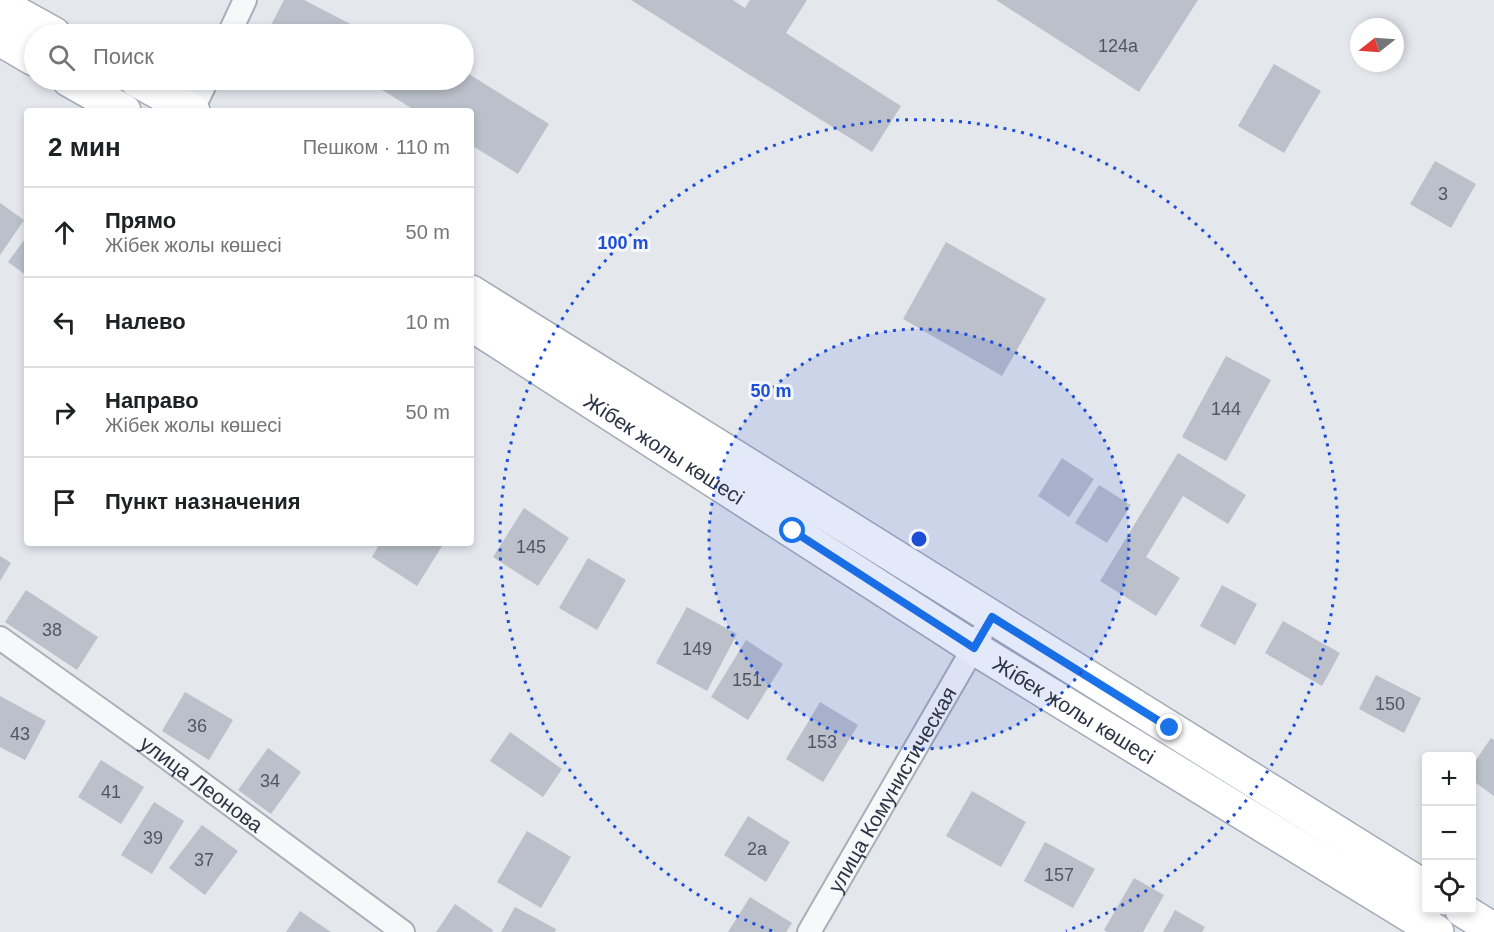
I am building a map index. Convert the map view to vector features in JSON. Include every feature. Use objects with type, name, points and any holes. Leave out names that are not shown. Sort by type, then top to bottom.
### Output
[{"type":"main road","points":[[5,29],[24,31]]},
{"type":"main road","points":[[5,29],[24,49]]},
{"type":"main road","points":[[87,90],[119,108]]},
{"type":"main road","points":[[154,90],[187,108]]},
{"type":"main road","name":"Жібек жолы көшесі","points":[[474,294],[1422,886]]},
{"type":"main road","name":"Жібек жолы көшесі","points":[[474,326],[974,648],[1437,932]]},
{"type":"main road","points":[[1470,914],[1494,930]]},
{"type":"street","points":[[234,24],[245,0]]},
{"type":"street","points":[[193,108],[202,90]]},
{"type":"street","name":"улица Комунистическая","points":[[809,932],[992,617]]},
{"type":"street","name":"улица Леонова","points":[[0,638],[143,740],[403,932]]},
{"type":"building","points":[[284,0],[304,0],[350,24],[272,24]]},
{"type":"building","points":[[631,0],[733,0],[745,8],[750,0],[807,0],[786,33],[901,106],[872,152]]},
{"type":"building","points":[[996,0],[1198,0],[1139,92]]},
{"type":"building","points":[[1274,64],[1321,91],[1284,153],[1238,126]]},
{"type":"building","points":[[474,77],[549,124],[518,174],[474,147],[474,108],[411,108],[382,90],[474,90]]},
{"type":"building","points":[[1435,161],[1476,184],[1451,228],[1410,204]]},
{"type":"building","points":[[0,203],[24,220],[0,255]]},
{"type":"building","points":[[24,240],[24,274],[8,262]]},
{"type":"building","points":[[946,242],[1046,299],[1002,376],[903,319]]},
{"type":"building","points":[[1226,356],[1271,380],[1226,461],[1182,437]]},
{"type":"building","points":[[1178,453],[1246,495],[1228,524],[1183,496],[1146,557],[1180,578],[1156,616],[1100,581]]},
{"type":"building","points":[[1062,458],[1094,479],[1069,517],[1038,496]]},
{"type":"building","points":[[1099,485],[1131,505],[1107,543],[1075,523]]},
{"type":"building","points":[[524,508],[569,538],[538,586],[493,557]]},
{"type":"building","points":[[378,546],[442,546],[417,586],[372,557]]},
{"type":"building","points":[[0,556],[11,563],[0,581]]},
{"type":"building","points":[[588,558],[626,580],[597,630],[559,608]]},
{"type":"building","points":[[1222,585],[1257,604],[1235,645],[1200,626]]},
{"type":"building","points":[[26,590],[98,637],[77,670],[5,622]]},
{"type":"building","points":[[687,607],[737,634],[707,691],[656,663]]},
{"type":"building","points":[[1283,621],[1340,653],[1322,686],[1265,653]]},
{"type":"building","points":[[746,640],[783,664],[748,720],[711,697]]},
{"type":"building","points":[[1376,675],[1421,698],[1404,733],[1359,709]]},
{"type":"building","points":[[185,692],[233,720],[209,760],[162,731]]},
{"type":"building","points":[[0,696],[46,721],[25,760],[0,747]]},
{"type":"building","points":[[820,702],[858,725],[823,782],[786,759]]},
{"type":"building","points":[[510,732],[562,769],[543,797],[490,761]]},
{"type":"building","points":[[1491,738],[1494,740],[1494,796],[1476,783],[1476,760]]},
{"type":"building","points":[[268,748],[301,772],[271,814],[238,790]]},
{"type":"building","points":[[101,760],[144,787],[121,824],[78,797]]},
{"type":"building","points":[[972,791],[1026,822],[1001,867],[946,836]]},
{"type":"building","points":[[154,802],[184,821],[152,874],[121,855]]},
{"type":"building","points":[[748,816],[790,842],[766,882],[724,855]]},
{"type":"building","points":[[202,825],[238,851],[205,895],[169,868]]},
{"type":"building","points":[[527,831],[571,857],[541,908],[497,882]]},
{"type":"building","points":[[1045,842],[1095,869],[1073,908],[1024,881]]},
{"type":"building","points":[[1134,878],[1164,895],[1143,932],[1107,932],[1104,930]]},
{"type":"building","points":[[750,897],[792,923],[786,932],[728,932]]},
{"type":"building","points":[[455,904],[493,930],[492,932],[436,932]]},
{"type":"building","points":[[515,907],[556,929],[555,932],[501,932]]},
{"type":"building","points":[[1175,910],[1205,927],[1202,932],[1163,932]]},
{"type":"building","points":[[300,911],[331,932],[286,932]]},
{"type":"route","points":[[793,531],[974,648],[992,617],[1170,728]]}]
